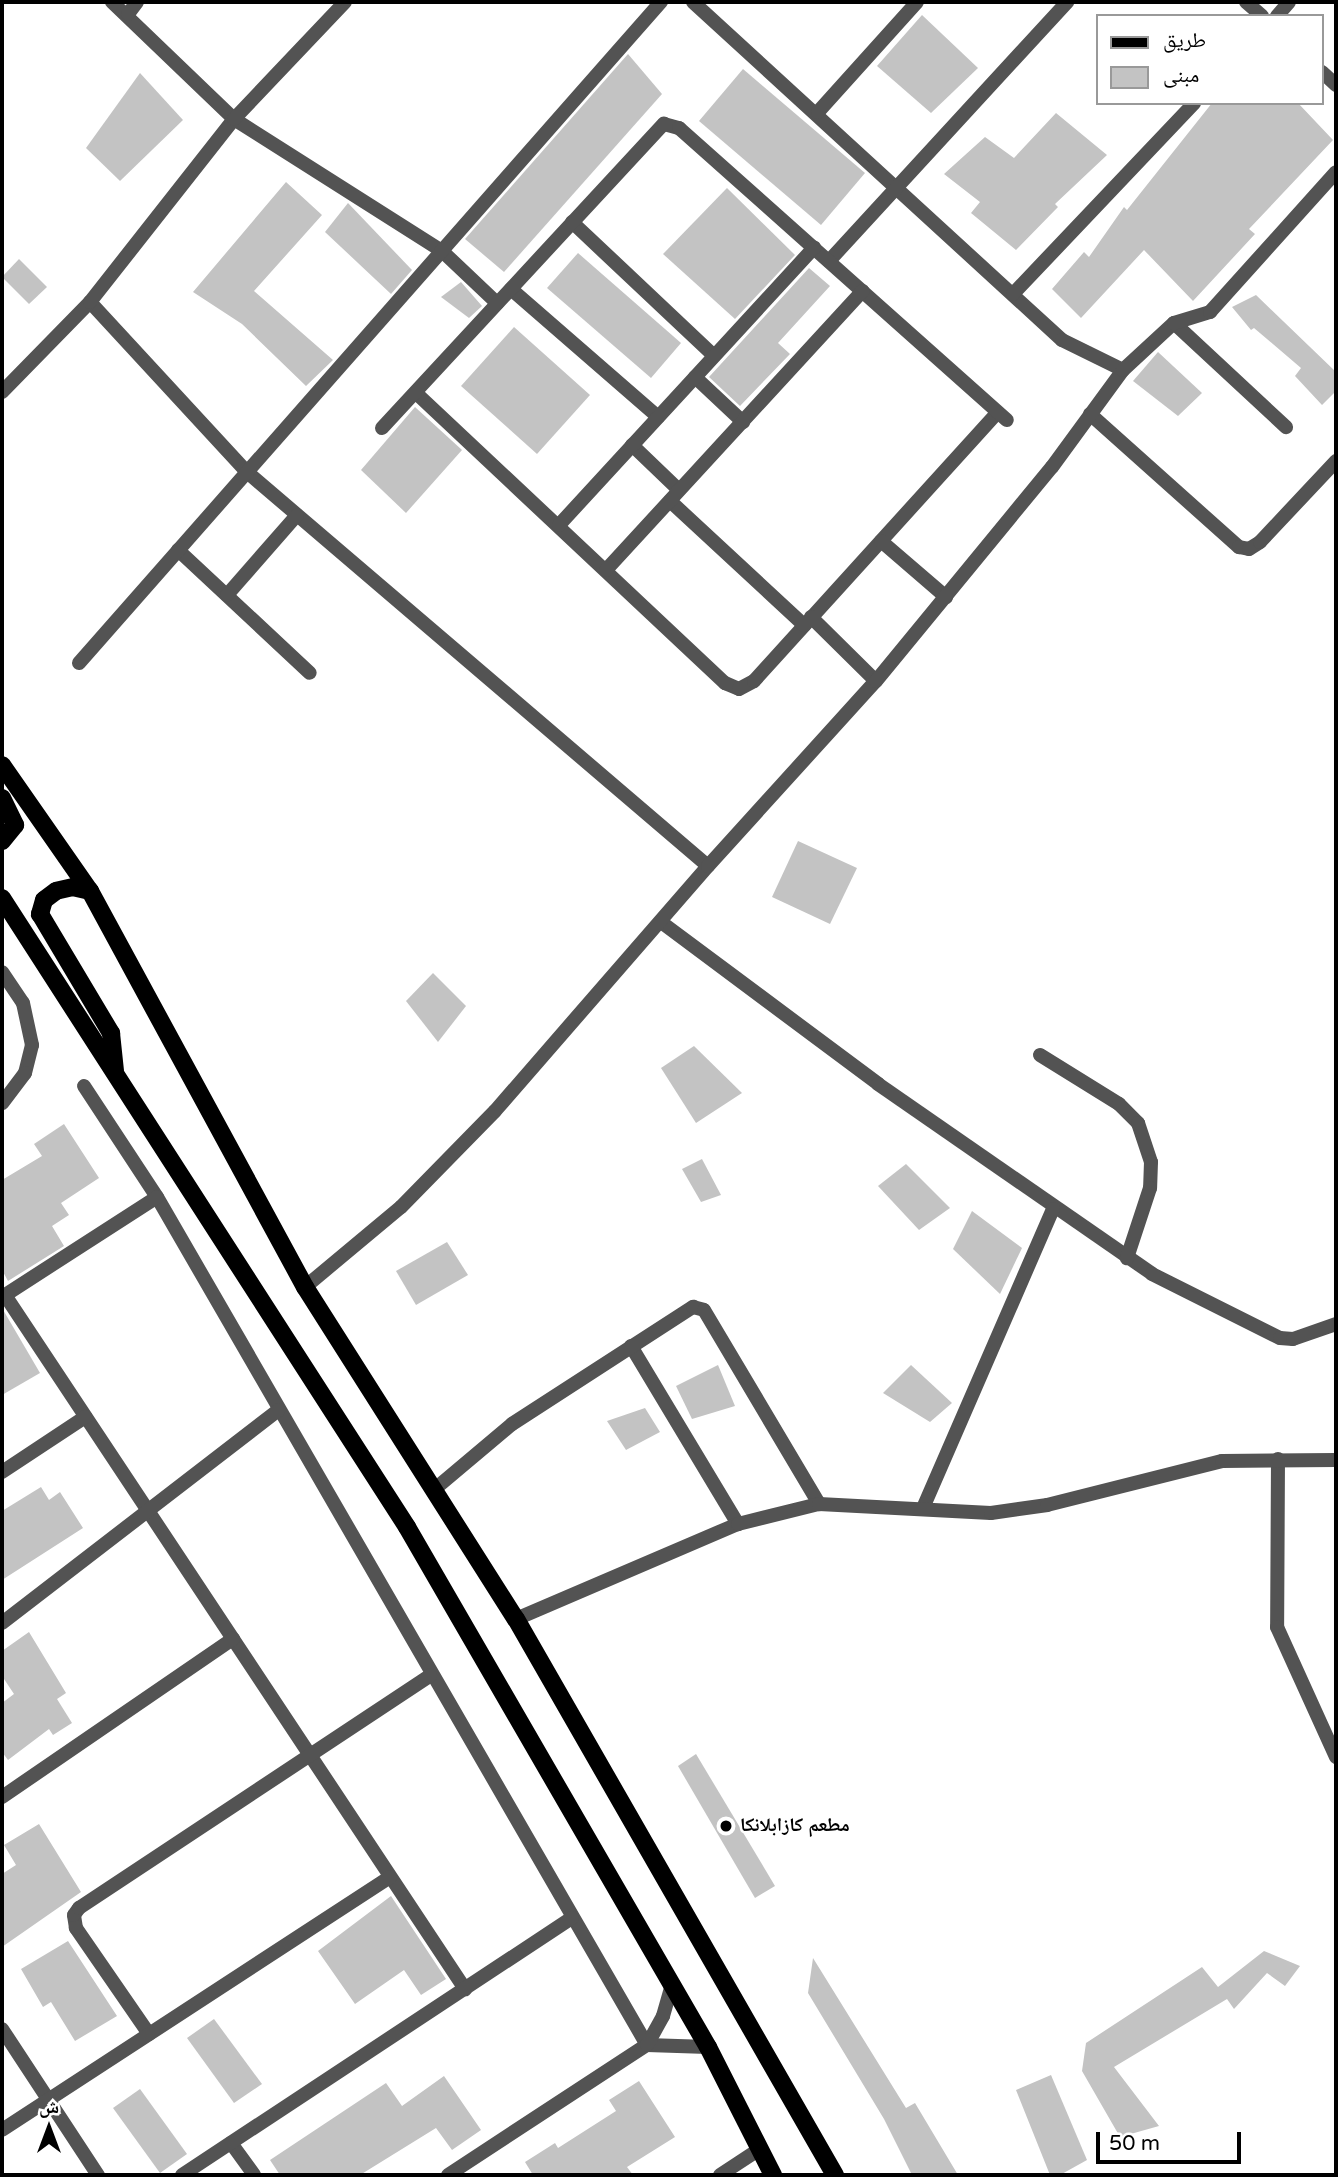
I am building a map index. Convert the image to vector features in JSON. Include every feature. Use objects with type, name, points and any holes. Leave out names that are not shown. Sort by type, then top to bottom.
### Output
[{"type":"main road","points":[[2,765],[90,891],[305,1287],[436,1488],[516,1619],[835,2175]]},
{"type":"main road","points":[[2,797],[15,825],[2,841]]},
{"type":"main road","points":[[90,891],[73,887],[56,891],[44,900],[40,914],[111,1033],[115,1071]]},
{"type":"main road","points":[[2,898],[407,1527],[708,2048],[773,2175]]},
{"type":"street","points":[[112,2],[128,14],[234,119],[442,251],[497,303]]},
{"type":"street","points":[[128,14],[136,2]]},
{"type":"street","points":[[2,392],[90,302],[234,119],[345,2]]},
{"type":"street","points":[[79,663],[661,2]]},
{"type":"street","points":[[693,2],[818,112],[1062,340],[1123,370]]},
{"type":"street","points":[[818,112],[917,2]]},
{"type":"street","points":[[829,261],[1067,2]]},
{"type":"street","points":[[1246,2],[1260,14]]},
{"type":"street","points":[[1013,294],[1192,105]]},
{"type":"street","points":[[382,428],[658,127],[672,124],[1002,416],[881,541],[754,681],[734,689],[416,393]]},
{"type":"street","points":[[305,1287],[401,1207],[448,1160],[876,681],[946,597],[1123,370],[1174,323],[1210,312],[1336,172]]},
{"type":"street","points":[[572,222],[714,356]]},
{"type":"street","points":[[559,525],[814,248]]},
{"type":"street","points":[[510,289],[658,417]]},
{"type":"street","points":[[606,570],[863,292]]},
{"type":"street","points":[[90,302],[247,472],[708,866]]},
{"type":"street","points":[[1174,323],[1286,427]]},
{"type":"street","points":[[695,377],[743,422]]},
{"type":"street","points":[[1090,414],[1239,547],[1249,549],[1260,542],[1336,461]]},
{"type":"street","points":[[632,445],[675,496],[876,681]]},
{"type":"street","points":[[227,596],[297,515]]},
{"type":"street","points":[[881,541],[946,597]]},
{"type":"street","points":[[178,550],[310,673]]},
{"type":"street","points":[[661,922],[1053,1209],[1127,1258],[1280,1338],[1293,1339],[1336,1324]]},
{"type":"street","points":[[2,972],[28,1016],[29,1059],[18,1086],[2,1103]]},
{"type":"street","points":[[1040,1055],[1119,1104],[1138,1123],[1151,1162],[1150,1188],[1127,1258]]},
{"type":"street","points":[[84,1086],[157,1197],[430,1676],[647,2045]]},
{"type":"street","points":[[157,1197],[3,1296],[465,1989]]},
{"type":"street","points":[[923,1508],[1053,1209]]},
{"type":"street","points":[[436,1488],[512,1424],[687,1309],[704,1310],[819,1504]]},
{"type":"street","points":[[631,1346],[738,1524]]},
{"type":"street","points":[[2,1623],[279,1410]]},
{"type":"street","points":[[2,1472],[85,1417]]},
{"type":"street","points":[[1278,1458],[1277,1627],[1336,1757]]},
{"type":"street","points":[[516,1619],[738,1524],[819,1504],[923,1508],[960,1514],[1047,1505],[1196,1466],[1278,1458],[1336,1460]]},
{"type":"street","points":[[2,1797],[233,1639]]},
{"type":"street","points":[[149,2034],[76,1928],[74,1915],[430,1676]]},
{"type":"street","points":[[2,2130],[390,1877]]},
{"type":"street","points":[[182,2175],[572,1918]]},
{"type":"street","points":[[447,2175],[647,2045],[663,2016],[671,1984]]},
{"type":"street","points":[[2,2029],[98,2175]]},
{"type":"street","points":[[647,2045],[708,2048]]},
{"type":"street","points":[[232,2143],[254,2175]]},
{"type":"street","points":[[720,2175],[758,2150]]},
{"type":"building","points":[[922,15],[978,68],[931,113],[877,66]]},
{"type":"building","points":[[628,54],[662,94],[504,272],[465,239]]},
{"type":"building","points":[[743,69],[865,173],[821,225],[699,121]]},
{"type":"building","points":[[140,73],[183,120],[120,181],[86,148]]},
{"type":"building","points":[[1210,105],[1300,105],[1333,140],[1249,229],[1255,234],[1193,301],[1144,250],[1081,318],[1052,289],[1084,252],[1089,257],[1124,207],[1127,210]]},
{"type":"building","points":[[1056,113],[1107,155],[1055,204],[1058,207],[1016,250],[971,213],[980,202],[944,174],[985,137],[1014,158]]},
{"type":"building","points":[[286,182],[322,215],[254,291],[333,360],[306,386],[242,324],[193,292]]},
{"type":"building","points":[[727,188],[795,255],[735,319],[663,254]]},
{"type":"building","points":[[348,203],[412,270],[391,294],[325,232]]},
{"type":"building","points":[[578,253],[681,343],[651,378],[547,288]]},
{"type":"building","points":[[19,259],[47,287],[29,304],[2,277]]},
{"type":"building","points":[[809,268],[830,286],[778,343],[790,354],[740,406],[709,377]]},
{"type":"building","points":[[461,282],[482,306],[469,318],[441,297]]},
{"type":"building","points":[[1256,295],[1336,372],[1336,391],[1322,405],[1295,376],[1301,368],[1254,328],[1251,330],[1232,307]]},
{"type":"building","points":[[514,327],[590,395],[537,454],[461,386]]},
{"type":"building","points":[[1158,352],[1202,393],[1178,416],[1133,381]]},
{"type":"building","points":[[415,407],[462,450],[406,513],[361,470]]},
{"type":"building","points":[[798,841],[857,868],[830,924],[772,897]]},
{"type":"building","points":[[433,973],[466,1006],[438,1042],[406,1001]]},
{"type":"building","points":[[694,1046],[742,1093],[696,1123],[661,1068]]},
{"type":"building","points":[[64,1124],[99,1178],[61,1203],[69,1215],[52,1226],[64,1246],[8,1281],[2,1270],[2,1180],[42,1156],[34,1144]]},
{"type":"building","points":[[702,1159],[721,1195],[701,1202],[682,1169]]},
{"type":"building","points":[[906,1164],[950,1208],[919,1230],[878,1186]]},
{"type":"building","points":[[972,1211],[1022,1248],[1000,1294],[953,1249]]},
{"type":"building","points":[[447,1242],[468,1275],[416,1305],[396,1271]]},
{"type":"building","points":[[2,1308],[40,1373],[2,1395]]},
{"type":"building","points":[[718,1365],[735,1406],[692,1419],[676,1386]]},
{"type":"building","points":[[911,1365],[952,1403],[930,1422],[883,1393]]},
{"type":"building","points":[[645,1408],[660,1432],[626,1450],[607,1421]]},
{"type":"building","points":[[41,1487],[49,1500],[60,1492],[83,1528],[2,1580],[2,1511]]},
{"type":"building","points":[[29,1632],[66,1693],[57,1699],[72,1723],[53,1735],[49,1729],[8,1760],[2,1752],[2,1703],[14,1694],[2,1676],[2,1651]]},
{"type":"building","name":"مطعم كازابلانكا","points":[[696,1754],[775,1886],[755,1898],[678,1766]]},
{"type":"building","points":[[39,1824],[81,1892],[2,1947],[2,1874],[16,1865],[4,1845]]},
{"type":"building","points":[[391,1896],[446,1979],[421,1995],[404,1970],[355,2004],[318,1951]]},
{"type":"building","points":[[68,1941],[117,2016],[75,2041],[51,2002],[43,2007],[21,1969]]},
{"type":"building","points":[[1264,1951],[1300,1966],[1285,1986],[1267,1973],[1234,2009],[1227,1999],[1114,2067],[1159,2126],[1120,2137],[1082,2071],[1086,2043],[1202,1967],[1218,1987]]},
{"type":"building","points":[[813,1958],[906,2108],[915,2103],[958,2175],[912,2175],[884,2119],[808,1993]]},
{"type":"building","points":[[214,2019],[262,2084],[234,2103],[187,2038]]},
{"type":"building","points":[[1051,2075],[1087,2160],[1060,2175],[1050,2175],[1016,2090]]},
{"type":"building","points":[[444,2076],[481,2130],[452,2150],[436,2128],[360,2175],[280,2175],[270,2160],[386,2083],[402,2106]]},
{"type":"building","points":[[639,2081],[675,2137],[627,2167],[633,2175],[533,2175],[525,2162],[555,2143],[558,2148],[616,2111],[609,2100]]},
{"type":"building","points":[[140,2089],[187,2154],[160,2173],[113,2108]]},
{"type":"place","name":"مطعم كازابلانكا","points":[[726,1826]]}]
